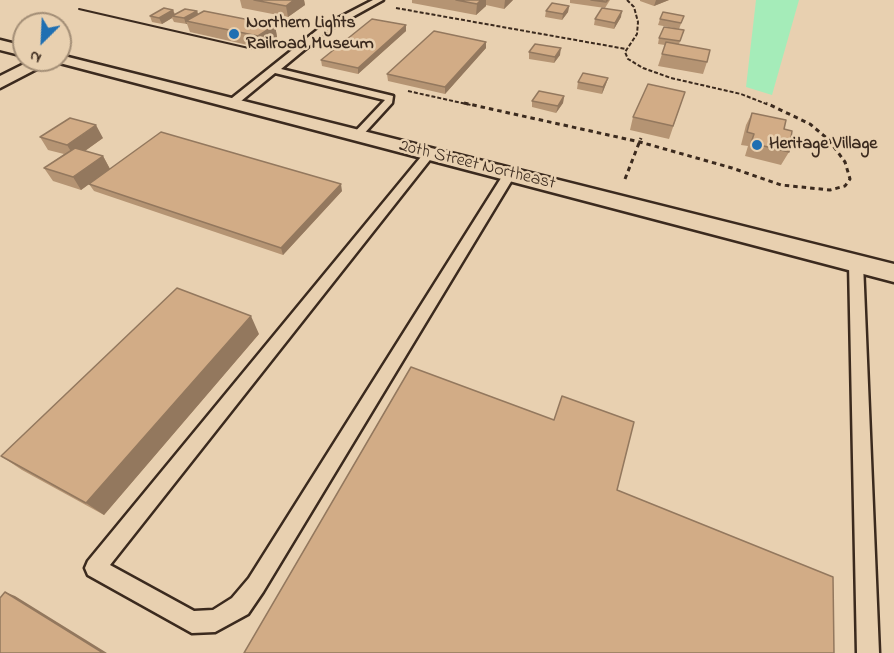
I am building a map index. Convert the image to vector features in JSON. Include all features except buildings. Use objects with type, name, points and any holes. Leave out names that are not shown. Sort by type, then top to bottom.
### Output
[{"type":"street","name":"20th Street Northeast","points":[[72,63],[894,273]]},
{"type":"street","points":[[0,83],[22,72]]},
{"type":"lane","points":[[231,104],[324,29],[375,2]]},
{"type":"lane","points":[[275,70],[390,98],[390,101],[356,136]]},
{"type":"lane","points":[[429,154],[95,568],[192,622],[215,621],[240,606],[256,585],[509,175]]},
{"type":"lane","points":[[856,263],[868,653]]},
{"type":"path","points":[[406,90],[640,140],[781,185],[830,190],[844,186],[849,179],[845,162],[829,140],[810,124],[789,112],[741,94],[671,78],[628,59],[625,52],[637,34],[638,22],[634,7],[627,0]]},
{"type":"path","points":[[375,2],[626,50]]},
{"type":"path","points":[[616,202],[640,140]]},
{"type":"green space","points":[[756,0],[799,0],[772,95],[746,87]]},
{"type":"railway","points":[[79,9],[253,49]]},
{"type":"place","name":"Northern Lights Railroad Museum","points":[[234,34]]},
{"type":"place","name":"Heritage Village","points":[[757,145]]}]
